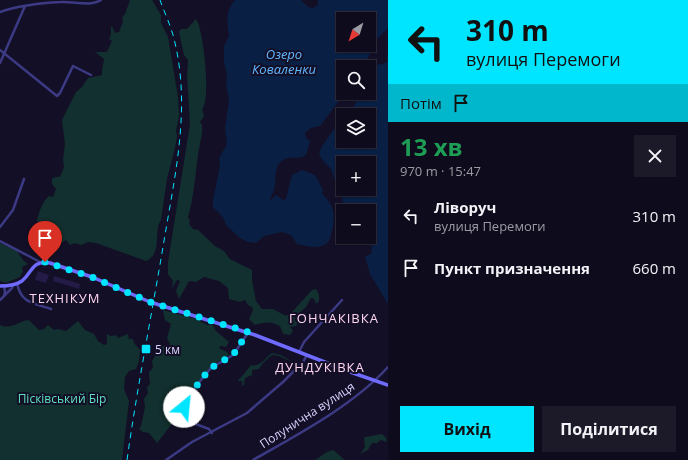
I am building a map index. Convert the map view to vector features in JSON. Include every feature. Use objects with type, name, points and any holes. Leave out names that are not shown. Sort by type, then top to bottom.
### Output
[{"type":"street","points":[[0,12],[25,6],[60,1],[88,4],[101,0]]},
{"type":"street","points":[[0,63],[25,6]]},
{"type":"street","points":[[0,50],[57,96],[61,92],[73,66],[91,75]]},
{"type":"street","points":[[0,228],[13,210],[24,179]]},
{"type":"street","points":[[0,241],[40,262],[50,263],[97,279],[150,302],[248,332],[374,381],[388,385]]},
{"type":"street","points":[[0,300],[15,284],[25,278],[34,266],[40,262]]},
{"type":"street","points":[[3,297],[5,292],[2,286],[15,284]]},
{"type":"street","points":[[15,284],[20,295],[25,300],[51,309]]},
{"type":"street","points":[[299,352],[304,342],[342,300]]},
{"type":"street","points":[[212,433],[209,429],[193,423],[189,414],[184,410],[186,401],[205,375],[214,366],[233,355],[248,332]]},
{"type":"street","points":[[166,460],[192,442],[243,416],[268,397],[302,363],[307,355]]},
{"type":"street","name":"Полунична вулиця","points":[[253,460],[309,428],[353,398],[388,367]]},
{"type":"green space","points":[[130,0],[152,0],[161,15],[161,23],[168,37],[178,97],[179,116],[176,131],[177,136],[167,179],[156,248],[151,258],[146,261],[96,243],[88,242],[81,245],[75,243],[70,245],[66,240],[61,243],[52,235],[46,236],[41,233],[40,224],[37,221],[43,204],[49,196],[53,197],[56,189],[52,184],[52,179],[55,177],[60,177],[64,167],[63,160],[65,144],[62,120],[76,92],[82,87],[88,78],[102,75],[104,59],[95,52],[107,52],[112,41],[109,39],[111,35],[111,27],[112,26],[115,33],[119,32],[123,22],[122,17],[125,14]]},
{"type":"green space","points":[[196,19],[202,37],[204,50],[206,93],[205,103],[202,109],[204,116],[200,122],[202,125],[202,133],[188,217],[190,221],[189,224],[193,229],[198,230],[215,246],[224,251],[230,259],[252,270],[252,280],[256,301],[262,309],[273,309],[286,316],[292,312],[312,290],[316,289],[319,295],[319,301],[316,304],[314,299],[311,298],[306,307],[295,317],[295,321],[298,322],[296,326],[290,327],[293,331],[290,335],[283,334],[280,326],[273,323],[255,325],[249,319],[253,310],[252,307],[248,305],[245,300],[240,302],[229,299],[228,288],[219,281],[204,277],[196,282],[189,281],[179,299],[176,291],[180,281],[177,280],[172,288],[173,281],[168,274],[168,262],[190,124],[187,75],[188,60],[184,55],[179,32],[181,29],[187,29]]},
{"type":"green space","points":[[0,243],[17,251],[23,260],[28,264],[22,267],[23,271],[20,277],[6,283],[0,281]]},
{"type":"green space","points":[[163,310],[196,319],[207,325],[213,325],[216,331],[229,342],[226,347],[220,346],[219,348],[227,352],[229,355],[218,362],[193,388],[184,406],[187,416],[178,416],[157,443],[149,433],[143,432],[139,429],[145,407],[144,399],[148,393],[147,387],[150,384],[149,372],[153,368],[152,361],[155,356],[156,347],[158,345],[167,347],[170,344],[167,338],[171,324],[165,320]]},
{"type":"green space","name":"Пісківський Бір","points":[[29,320],[39,330],[44,329],[48,325],[54,330],[58,329],[66,331],[78,321],[85,330],[94,334],[98,341],[104,345],[107,344],[107,334],[111,336],[116,335],[118,338],[128,334],[129,339],[133,339],[134,343],[140,350],[139,361],[136,369],[129,371],[125,377],[124,389],[129,401],[122,460],[0,460],[0,325],[11,326]]},
{"type":"green space","points":[[272,353],[281,355],[294,363],[279,356],[272,355],[259,369],[252,370],[252,375],[245,378],[244,385],[242,386],[242,381],[238,380],[251,365],[254,366],[259,364]]},
{"type":"green space","points":[[382,434],[386,438],[387,442],[381,440],[377,443],[372,443],[368,450],[360,454],[365,447],[365,437]]},
{"type":"green space","points":[[333,450],[345,460],[315,460],[327,452]]},
{"type":"water","name":"Озеро Коваленки","points":[[235,0],[301,0],[308,7],[313,8],[318,5],[318,0],[388,0],[388,28],[376,42],[376,12],[336,12],[336,52],[371,52],[367,60],[336,60],[336,100],[340,100],[320,126],[311,128],[305,133],[306,138],[310,141],[306,155],[283,160],[277,167],[274,190],[269,201],[276,195],[283,200],[286,199],[292,175],[302,170],[315,175],[323,190],[322,194],[331,205],[334,216],[333,228],[329,241],[322,246],[309,247],[297,244],[291,235],[282,232],[264,236],[256,243],[248,242],[240,238],[226,225],[223,217],[213,207],[220,165],[219,158],[227,144],[225,128],[229,101],[226,83],[227,75],[224,62],[224,46],[229,36],[228,13]]},
{"type":"water","points":[[388,48],[388,304],[370,274],[365,257],[372,253],[371,245],[369,244],[376,244],[376,204],[344,204],[342,199],[342,196],[376,196],[376,156],[336,156],[336,181],[331,169],[323,161],[319,154],[322,146],[336,127],[336,148],[376,148],[376,108],[352,108],[357,100],[376,100],[376,65],[387,62]]},
{"type":"building","points":[[38,271],[49,275],[46,283],[35,280]]},
{"type":"building","points":[[54,276],[80,284],[79,289],[53,281]]},
{"type":"building","points":[[72,292],[85,297],[83,303],[70,299]]},
{"type":"railway","points":[[127,460],[176,170],[181,120],[180,68],[174,37],[160,0]]},
{"type":"place","name":"5 км","points":[[146,349]]},
{"type":"district","name":"ТЕХНІКУМ","points":[[65,298]]},
{"type":"district","name":"ГОНЧАКІВКА","points":[[334,318]]},
{"type":"district","name":"ДУНДУКІВКА","points":[[320,367]]},
{"type":"route","points":[[45,262],[92,277],[150,302],[248,332],[233,355],[208,370],[188,397],[184,407]]}]
